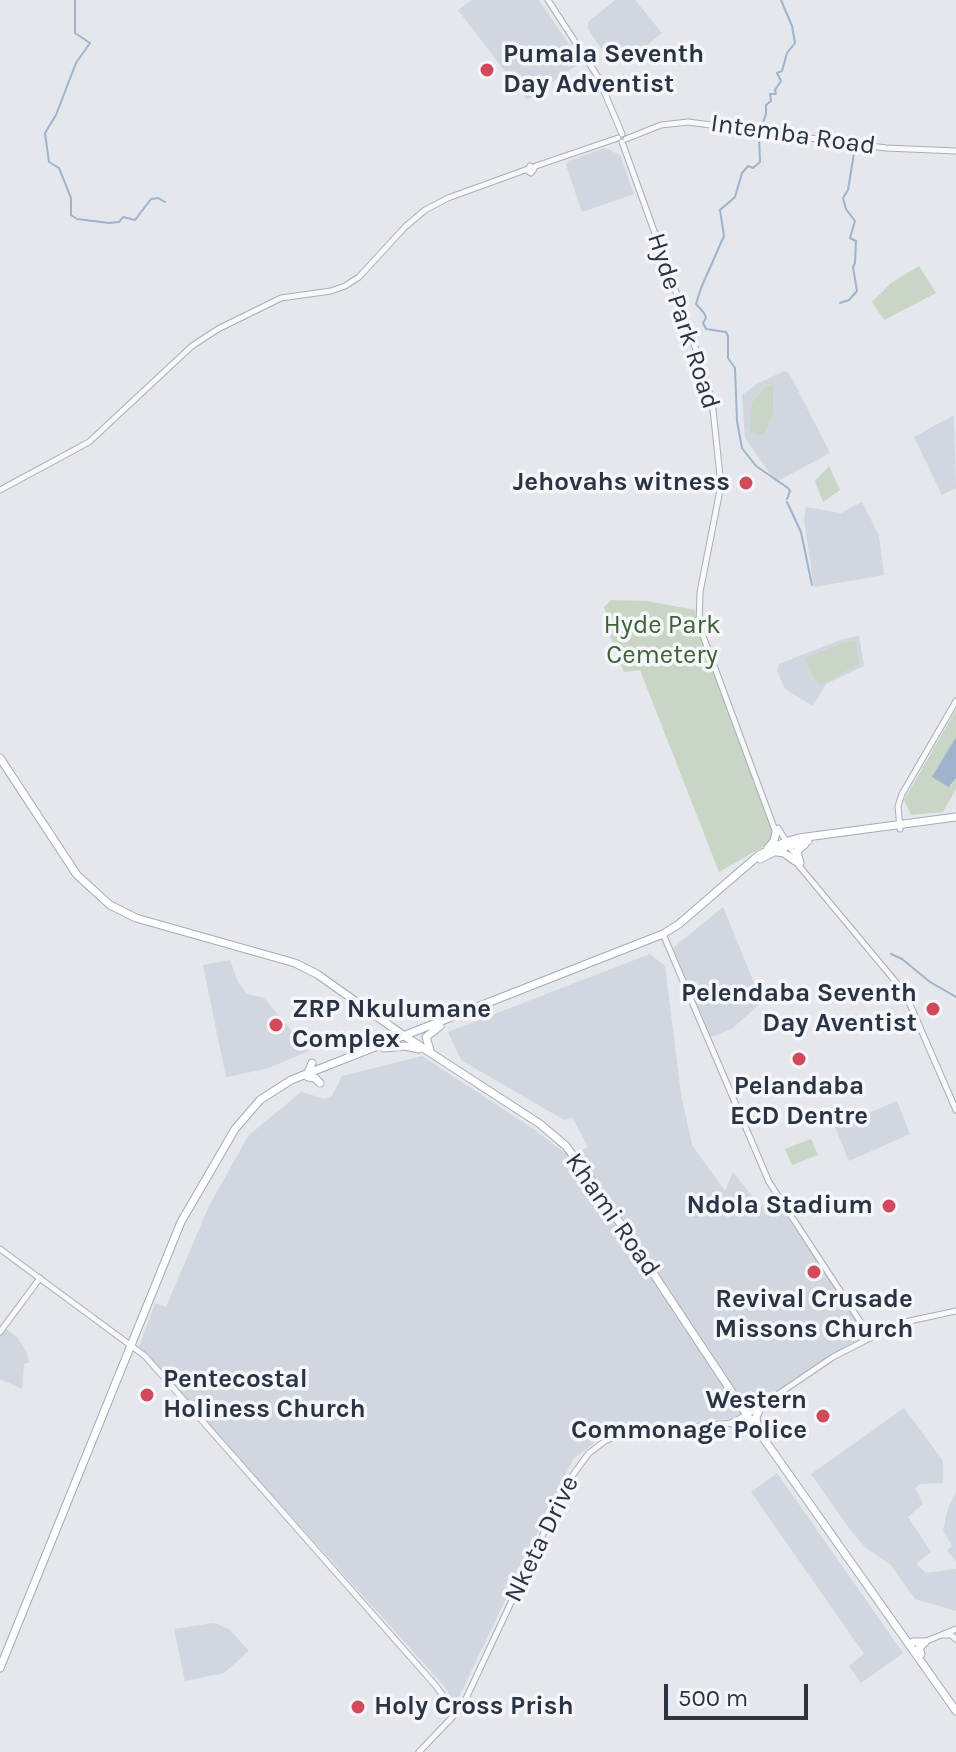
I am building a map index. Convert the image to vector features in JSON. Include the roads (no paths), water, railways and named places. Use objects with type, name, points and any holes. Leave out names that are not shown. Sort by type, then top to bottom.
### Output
[{"type":"main road","points":[[0,758],[77,875],[110,905],[136,918],[304,967],[466,1076]]},
{"type":"main road","points":[[0,1668],[181,1222],[235,1129],[266,1094],[283,1083],[440,1026],[664,936],[681,927],[771,851],[786,844],[898,825],[956,820]]},
{"type":"main road","points":[[786,844],[898,825]]},
{"type":"main road","points":[[778,832],[786,844]]},
{"type":"main road","points":[[771,851],[778,832]]},
{"type":"main road","points":[[797,862],[797,849],[811,841]]},
{"type":"main road","points":[[771,851],[784,853],[797,862]]},
{"type":"main road","points":[[405,1037],[421,1028],[664,936]]},
{"type":"main road","points":[[381,1020],[401,1029],[421,1028]]},
{"type":"main road","points":[[381,1020],[386,1034],[383,1046]]},
{"type":"main road","points":[[431,1054],[426,1037],[440,1026]]},
{"type":"main road","points":[[383,1046],[412,1046],[431,1054]]},
{"type":"main road","points":[[308,1075],[312,1062],[322,1070]]},
{"type":"main road","points":[[308,1075],[320,1083],[322,1070]]},
{"type":"main road","name":"Khami Road","points":[[466,1076],[542,1122],[576,1151],[748,1414],[914,1646],[956,1711]]},
{"type":"main road","name":"Khami Road","points":[[466,1076],[540,1124],[573,1154],[768,1445],[914,1646]]},
{"type":"main road","points":[[737,1396],[751,1405],[765,1404]]},
{"type":"main road","points":[[757,1424],[757,1415],[765,1404]]},
{"type":"main road","points":[[732,1423],[748,1426],[768,1445]]},
{"type":"main road","points":[[925,1642],[914,1646],[956,1704]]},
{"type":"main road","points":[[921,1654],[919,1647],[925,1642]]},
{"type":"street","name":"Hyde Park Road","points":[[548,0],[598,77],[712,400],[721,485],[700,592],[699,625],[778,832],[797,862],[905,993],[956,1110]]},
{"type":"street","name":"Intemba Road","points":[[0,490],[96,437],[182,356],[218,329],[277,299],[331,291],[359,277],[405,227],[425,210],[448,198],[668,124],[706,122],[886,148],[956,151]]},
{"type":"street","points":[[898,825],[898,806],[902,794],[956,701]]},
{"type":"street","name":"Hyde Park Road","points":[[797,862],[908,994],[956,1103]]},
{"type":"street","points":[[664,936],[769,1182],[871,1338]]},
{"type":"street","points":[[0,1249],[133,1346],[156,1368],[436,1686],[456,1714]]},
{"type":"street","points":[[0,1332],[40,1278]]},
{"type":"street","points":[[732,1423],[833,1357],[871,1338],[905,1322],[956,1311]]},
{"type":"street","name":"Nketa Drive","points":[[419,1752],[462,1707],[567,1483],[585,1457],[597,1446],[628,1432],[732,1423]]},
{"type":"street","points":[[925,1642],[956,1629]]},
{"type":"street","points":[[940,1635],[951,1635],[956,1639]]},
{"type":"water","points":[[956,737],[956,778],[949,787],[932,777]]},
{"type":"waterway","points":[[75,0],[75,33],[90,43],[76,63],[56,115],[45,133],[49,162],[59,168],[71,198],[71,215],[77,219],[109,223],[119,222],[123,217],[135,220],[151,199],[158,198],[165,202]]},
{"type":"waterway","points":[[761,128],[766,105],[771,101],[770,94],[776,94],[781,81],[777,73],[782,71],[787,53],[795,43],[792,26],[781,0]]},
{"type":"waterway","points":[[759,134],[760,162],[753,168],[748,166],[742,173],[735,197],[720,210],[724,236],[696,304],[704,313],[706,329],[726,332],[728,336],[728,358],[735,368],[737,421],[742,448],[756,466],[788,488],[787,499]]},
{"type":"waterway","points":[[840,303],[849,300],[857,291],[853,267],[856,241],[850,238],[855,221],[846,209],[843,198],[848,190],[855,147]]},
{"type":"waterway","points":[[787,502],[801,532],[812,585]]},
{"type":"waterway","points":[[891,954],[956,997]]},
{"type":"place","name":"Pumala Seventh Day Adventist","points":[[487,70]]},
{"type":"place","name":"Jehovahs witness","points":[[746,483]]},
{"type":"place","name":"Pelendaba Seventh Day Aventist","points":[[933,1009]]},
{"type":"place","name":"ZRP Nkulumane Complex","points":[[276,1025]]},
{"type":"place","name":"Pelandaba ECD Dentre","points":[[799,1059]]},
{"type":"place","name":"Ndola Stadium","points":[[889,1206]]},
{"type":"place","name":"Revival Crusade Missons Church","points":[[814,1272]]},
{"type":"place","name":"Pentecostal Holiness Church","points":[[147,1395]]},
{"type":"place","name":"Western Commonage Police","points":[[823,1416]]},
{"type":"place","name":"Holy Cross Prish","points":[[358,1707]]},
{"type":"park label","name":"Hyde Park Cemetery","points":[[662,641]]}]
